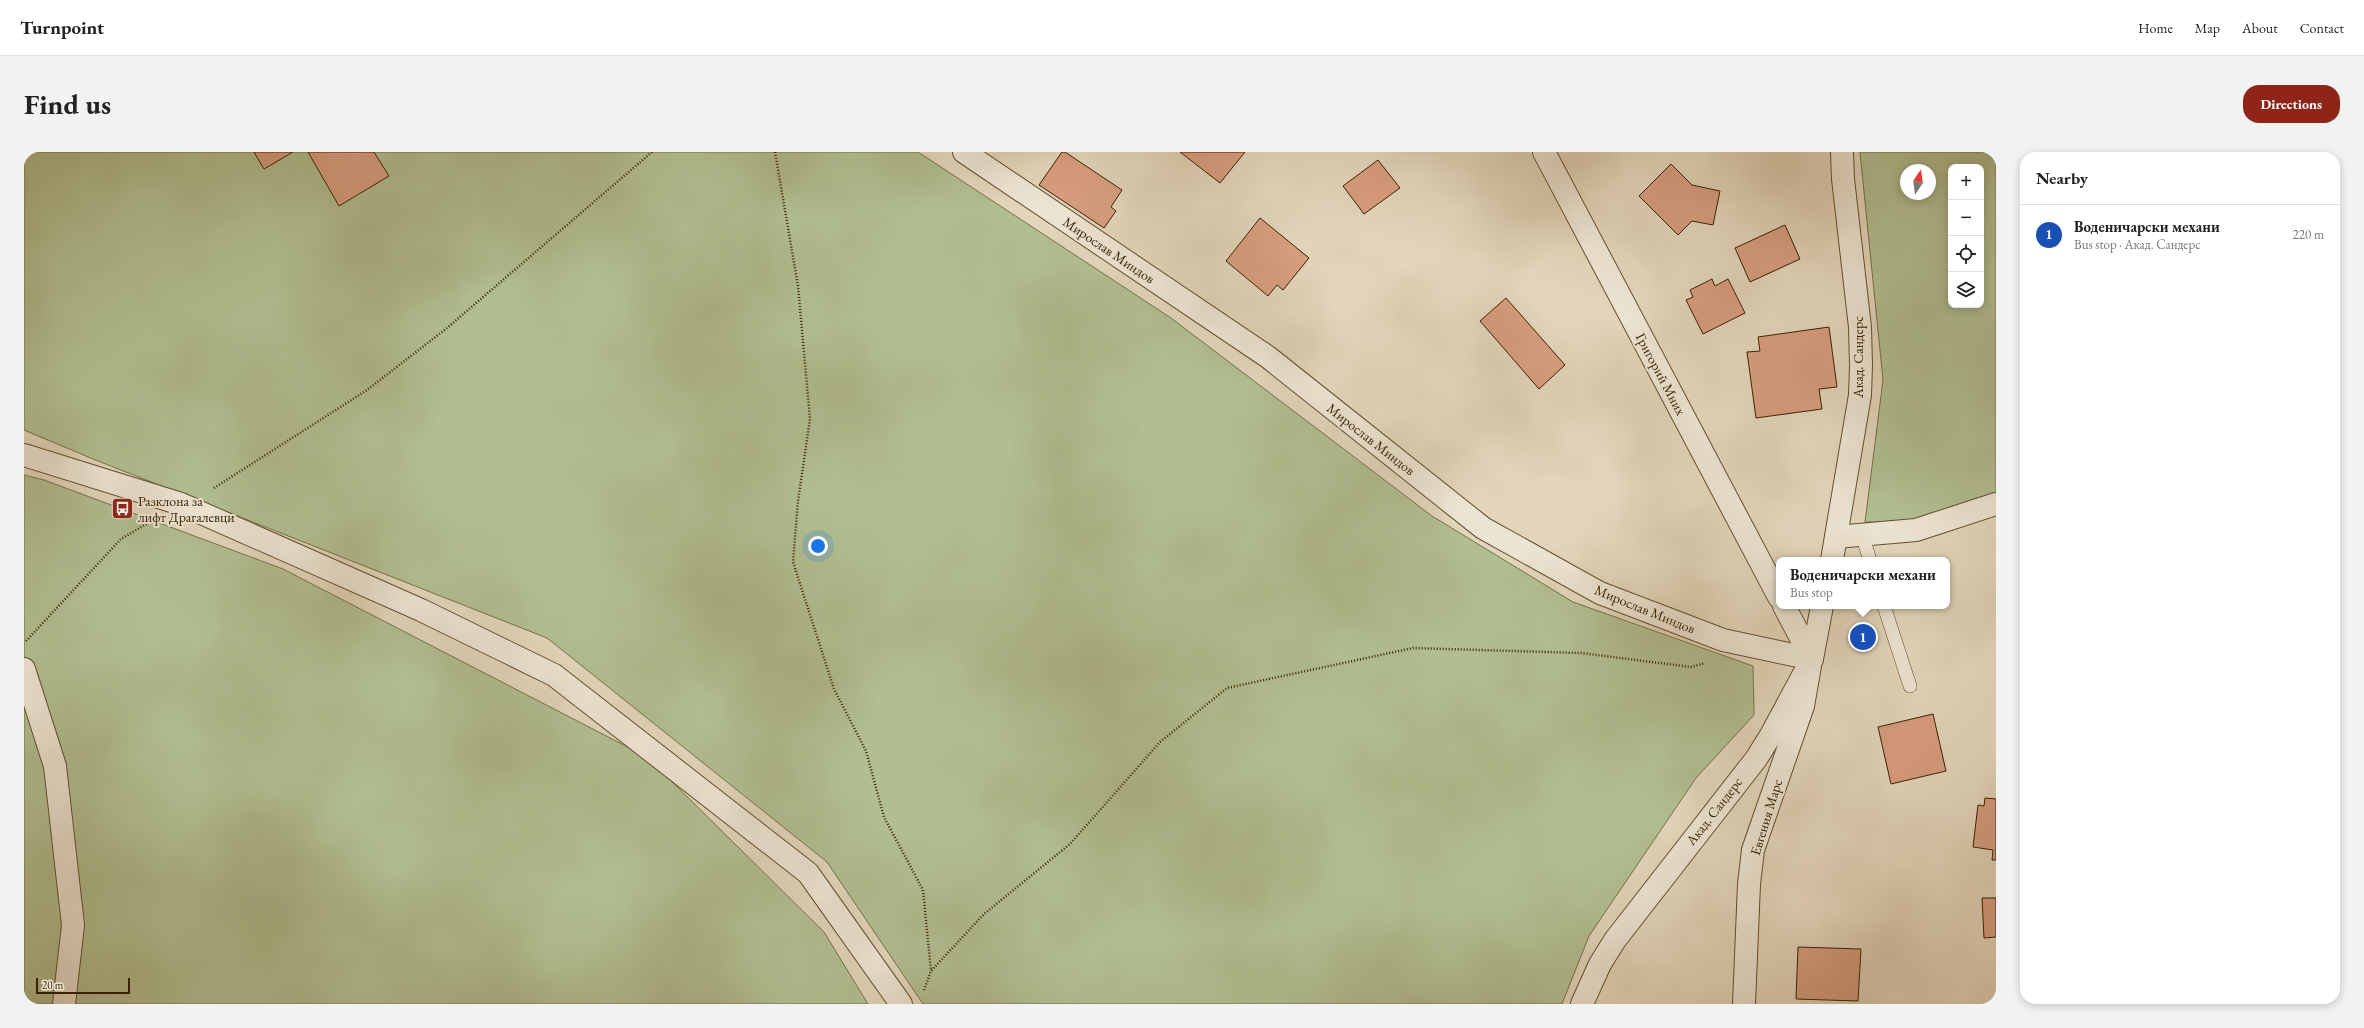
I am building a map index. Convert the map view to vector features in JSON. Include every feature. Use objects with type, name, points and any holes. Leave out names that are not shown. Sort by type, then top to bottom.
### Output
[{"type":"street","name":"Мирослав Миндов","points":[[964,152],[1268,357],[1483,528],[1600,593],[1723,640],[1812,659]]},
{"type":"street","name":"Григорий Мних","points":[[1544,152],[1776,591]]},
{"type":"street","name":"Акад. Сандерс","points":[[1833,557],[1860,395],[1861,365],[1860,327],[1843,179],[1842,152]]},
{"type":"street","points":[[24,455],[181,504],[421,610],[554,675],[808,873],[901,1004]]},
{"type":"street","points":[[1836,537],[1916,530],[1996,504]]},
{"type":"street","points":[[1786,609],[1812,659]]},
{"type":"street","name":"Акад. Сандерс","points":[[1582,1004],[1600,964],[1615,940],[1756,759],[1771,735],[1812,659],[1821,609]]},
{"type":"street","name":"Евгения Марс","points":[[1744,1004],[1749,884],[1754,850],[1803,706],[1812,659]]},
{"type":"street","points":[[24,669],[55,766],[74,925],[64,1004]]},
{"type":"lane","points":[[1862,535],[1869,557]]},
{"type":"lane","points":[[1885,609],[1910,686]]},
{"type":"path","points":[[236,474],[367,390],[440,333],[652,152]]},
{"type":"path","points":[[775,152],[798,286],[810,419],[798,501],[793,562],[834,689],[866,751],[884,817],[923,890],[931,971]]},
{"type":"path","points":[[24,643],[121,539]]},
{"type":"path","points":[[922,997],[931,971],[984,914],[1070,844],[1160,742],[1227,688],[1413,648],[1581,653],[1691,667],[1712,661]]},
{"type":"green space","points":[[24,152],[918,152],[1171,318],[1432,516],[1573,602],[1753,666],[1754,715],[1696,778],[1589,936],[1562,1004],[923,1004],[827,862],[547,638],[93,459],[24,430]]},
{"type":"green space","points":[[1860,152],[1996,152],[1996,497],[1924,523],[1865,522],[1883,380]]},
{"type":"green space","points":[[24,475],[44,480],[283,569],[647,757],[824,932],[868,1004],[24,1004]]},
{"type":"building","points":[[254,152],[293,152],[264,169]]},
{"type":"building","points":[[308,152],[374,152],[389,176],[339,206]]},
{"type":"building","points":[[1062,152],[1065,152],[1122,190],[1111,207],[1116,211],[1104,228],[1039,185]]},
{"type":"building","points":[[1180,152],[1245,152],[1220,183]]},
{"type":"building","points":[[1378,160],[1400,188],[1364,214],[1343,186]]},
{"type":"building","points":[[1671,164],[1692,185],[1720,191],[1713,225],[1692,221],[1678,235],[1639,196]]},
{"type":"building","points":[[1260,218],[1309,258],[1283,290],[1277,285],[1268,296],[1226,261]]},
{"type":"building","points":[[1785,225],[1800,259],[1750,282],[1735,248]]},
{"type":"building","points":[[1712,279],[1715,286],[1728,279],[1745,313],[1703,334],[1686,300],[1693,297],[1690,290]]},
{"type":"building","points":[[1506,298],[1565,365],[1539,389],[1480,321]]},
{"type":"building","points":[[1829,327],[1837,387],[1819,389],[1822,409],[1756,418],[1747,352],[1760,351],[1758,337]]},
{"type":"building","points":[[1933,714],[1946,771],[1891,784],[1878,727]]},
{"type":"building","points":[[1985,798],[1996,799],[1996,860],[1992,860],[1993,850],[1973,847],[1978,805],[1984,806]]},
{"type":"building","points":[[1982,898],[1996,898],[1996,937],[1984,938]]},
{"type":"building","points":[[1798,947],[1861,949],[1858,1001],[1796,999]]},
{"type":"place","name":"Разклона за лифт Драгалевци","points":[[122,509]]},
{"type":"place","name":"Воденичарски механи","points":[[1863,637]]}]
